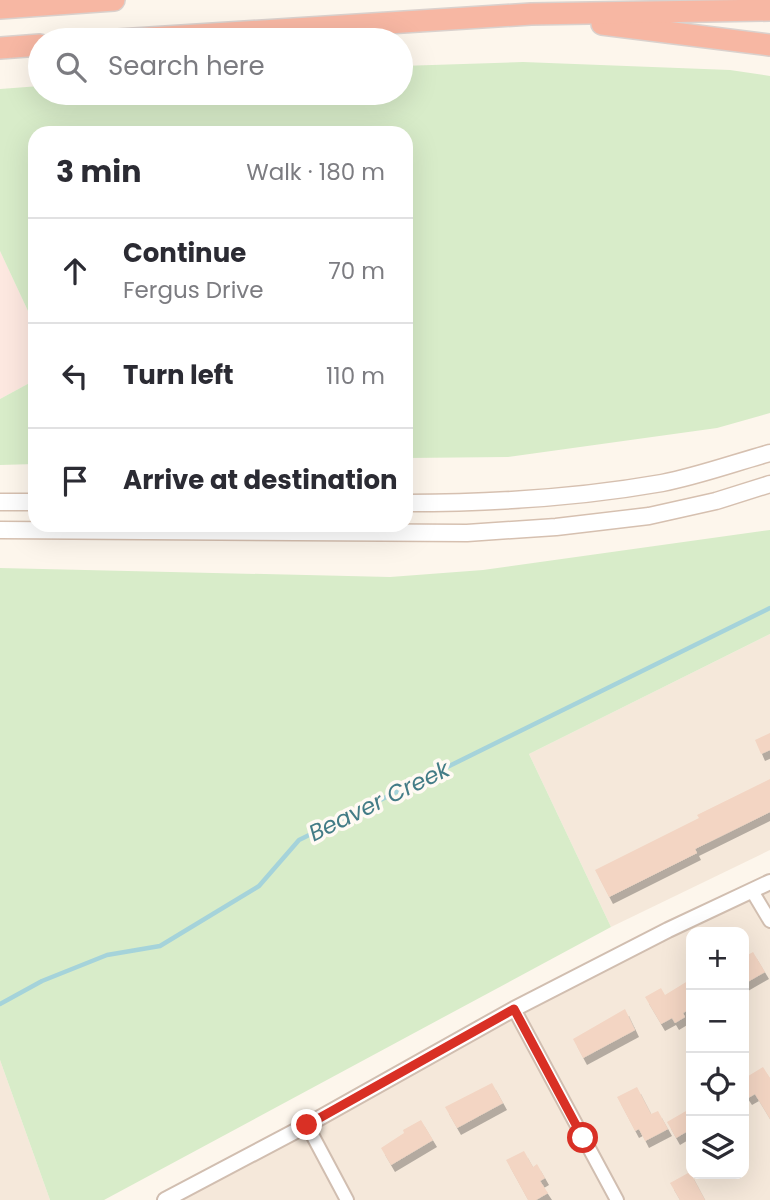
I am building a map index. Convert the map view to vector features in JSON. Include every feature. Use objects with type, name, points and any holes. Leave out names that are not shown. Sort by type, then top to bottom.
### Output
[{"type":"highway","points":[[0,8],[114,0]]},
{"type":"highway","points":[[309,28],[531,14],[770,10]]},
{"type":"highway","points":[[531,14],[770,46]]},
{"type":"highway","points":[[0,48],[28,46]]},
{"type":"main road","points":[[413,503],[478,503],[566,496],[664,482],[770,453]]},
{"type":"main road","points":[[413,532],[479,532],[556,527],[649,516],[716,501],[770,484]]},
{"type":"main road","points":[[0,502],[28,502]]},
{"type":"main road","points":[[0,530],[28,530]]},
{"type":"street","points":[[165,1200],[307,1125],[514,1009],[668,930],[770,882]]},
{"type":"street","points":[[752,891],[770,922]]},
{"type":"street","points":[[514,1009],[617,1200]]},
{"type":"street","points":[[307,1125],[347,1200]]},
{"type":"shaded area","points":[[0,251],[28,311],[28,384],[0,399]]},
{"type":"shaded area","points":[[770,634],[770,850],[611,927],[529,754]]},
{"type":"shaded area","points":[[770,882],[770,1200],[165,1200]]},
{"type":"shaded area","points":[[0,1060],[50,1200],[0,1200]]},
{"type":"green space","points":[[523,62],[730,70],[770,76],[770,413],[717,428],[508,457],[413,458],[413,126],[28,126],[28,311],[0,251],[0,89],[28,87],[28,105],[413,105],[413,66]]},
{"type":"green space","points":[[28,384],[28,464],[0,465],[0,399]]},
{"type":"green space","points":[[770,530],[770,634],[529,754],[611,927],[104,1200],[50,1200],[0,1060],[0,568],[390,577],[483,570]]},
{"type":"building","points":[[770,733],[770,750],[761,754],[755,740]]},
{"type":"building","points":[[770,779],[770,812],[695,849],[697,853],[609,897],[595,870]]},
{"type":"building","points":[[753,952],[765,972],[749,981],[749,954]]},
{"type":"building","points":[[686,982],[686,1011],[683,1013],[685,1017],[675,1023],[672,1018],[661,1024],[645,997],[661,988],[665,995]]},
{"type":"building","points":[[625,1009],[635,1030],[583,1058],[573,1039]]},
{"type":"building","points":[[763,1067],[770,1078],[770,1119],[755,1094],[749,1097],[749,1076]]},
{"type":"building","points":[[492,1083],[503,1103],[457,1128],[445,1107]]},
{"type":"building","points":[[637,1087],[651,1114],[658,1111],[668,1129],[645,1141],[639,1129],[635,1131],[617,1097]]},
{"type":"building","points":[[686,1111],[686,1132],[676,1138],[667,1122]]},
{"type":"building","points":[[421,1120],[433,1140],[391,1165],[381,1148],[404,1133],[403,1130]]},
{"type":"building","points":[[524,1151],[533,1167],[537,1164],[545,1178],[540,1181],[548,1193],[536,1200],[528,1200],[506,1160]]},
{"type":"building","points":[[686,1174],[686,1179],[694,1179],[705,1200],[680,1200],[670,1183]]},
{"type":"waterway","name":"Beaver Creek","points":[[0,1004],[42,981],[107,955],[160,946],[259,886],[299,840],[770,608]]},
{"type":"route","points":[[307,1125],[514,1009],[583,1138]]}]
